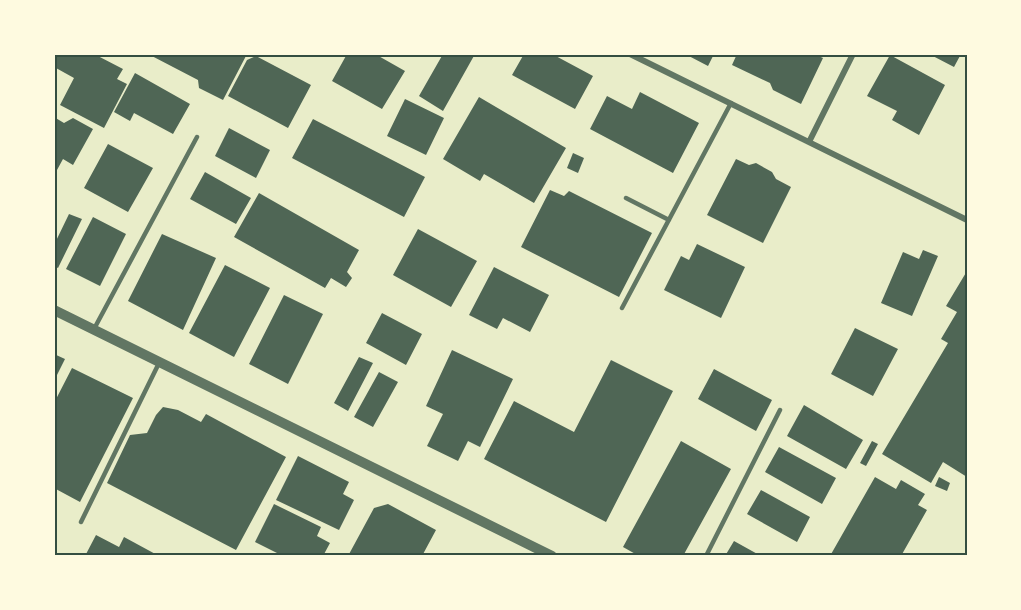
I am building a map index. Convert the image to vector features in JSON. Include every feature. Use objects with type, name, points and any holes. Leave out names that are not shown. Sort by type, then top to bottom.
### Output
[{"type":"street","points":[[630,54],[967,220]]},
{"type":"street","points":[[809,142],[853,54]]},
{"type":"street","points":[[54,310],[552,556]]},
{"type":"lane","points":[[622,308],[731,104]]},
{"type":"lane","points":[[94,329],[197,137]]},
{"type":"lane","points":[[626,198],[669,220]]},
{"type":"lane","points":[[81,522],[160,362]]},
{"type":"lane","points":[[706,556],[780,410]]},
{"type":"building","points":[[54,54],[94,54],[123,69],[117,79],[127,84],[104,128],[60,105],[74,78],[56,68],[54,71]]},
{"type":"building","points":[[148,54],[247,54],[223,100],[199,88],[198,80]]},
{"type":"building","points":[[347,54],[375,54],[405,71],[382,109],[332,81]]},
{"type":"building","points":[[443,54],[475,54],[443,111],[419,96]]},
{"type":"building","points":[[524,54],[552,54],[593,76],[575,109],[512,75]]},
{"type":"building","points":[[685,54],[714,54],[708,66]]},
{"type":"building","points":[[737,54],[814,54],[823,58],[801,104],[773,90],[770,83],[732,65]]},
{"type":"building","points":[[929,54],[961,54],[954,67]]},
{"type":"building","points":[[890,55],[945,85],[919,135],[892,120],[897,111],[867,96]]},
{"type":"building","points":[[256,56],[311,85],[288,128],[228,96],[247,60]]},
{"type":"building","points":[[135,73],[190,104],[173,134],[134,113],[130,121],[114,112]]},
{"type":"building","points":[[640,92],[699,123],[673,173],[590,129],[607,96],[632,109]]},
{"type":"building","points":[[479,97],[566,148],[534,203],[484,174],[480,181],[443,159]]},
{"type":"building","points":[[405,99],[444,118],[426,155],[387,136]]},
{"type":"building","points":[[54,117],[64,123],[73,118],[93,129],[73,165],[63,159],[57,170],[54,168]]},
{"type":"building","points":[[313,119],[425,177],[404,217],[292,158]]},
{"type":"building","points":[[229,128],[270,150],[256,178],[215,156]]},
{"type":"building","points":[[108,144],[153,168],[128,212],[84,188]]},
{"type":"building","points":[[573,153],[584,158],[578,173],[567,168]]},
{"type":"building","points":[[736,159],[749,165],[756,163],[772,172],[776,179],[791,187],[763,243],[707,215]]},
{"type":"building","points":[[205,172],[251,198],[236,224],[190,199]]},
{"type":"building","points":[[550,190],[564,196],[569,191],[652,233],[619,297],[521,247]]},
{"type":"building","points":[[259,193],[359,250],[347,272],[352,278],[346,287],[331,278],[325,288],[234,237]]},
{"type":"building","points":[[69,214],[82,219],[58,268],[54,266],[54,245]]},
{"type":"building","points":[[93,217],[126,234],[100,286],[66,269]]},
{"type":"building","points":[[418,229],[477,261],[451,307],[393,275]]},
{"type":"building","points":[[162,234],[216,258],[183,330],[128,301]]},
{"type":"building","points":[[697,244],[745,267],[721,318],[664,290],[681,256],[689,260]]},
{"type":"building","points":[[923,250],[938,256],[912,316],[881,303],[903,252],[919,259]]},
{"type":"building","points":[[225,265],[270,288],[234,357],[189,333]]},
{"type":"building","points":[[494,267],[549,295],[530,332],[503,318],[497,329],[469,315]]},
{"type":"building","points":[[967,271],[967,477],[943,462],[931,483],[882,454],[948,343],[941,339],[957,312],[946,306]]},
{"type":"building","points":[[284,295],[323,314],[288,384],[249,364]]},
{"type":"building","points":[[382,313],[422,334],[406,365],[366,343]]},
{"type":"building","points":[[855,328],[898,349],[873,396],[831,374]]},
{"type":"building","points":[[452,350],[513,379],[480,447],[468,441],[458,461],[427,446],[443,414],[426,406]]},
{"type":"building","points":[[54,354],[65,359],[54,381]]},
{"type":"building","points":[[359,357],[373,363],[348,411],[334,403]]},
{"type":"building","points":[[611,360],[673,391],[606,522],[484,459],[514,401],[574,432]]},
{"type":"building","points":[[72,368],[133,398],[80,502],[54,488],[54,403]]},
{"type":"building","points":[[714,369],[772,400],[756,431],[698,399]]},
{"type":"building","points":[[379,372],[398,382],[373,427],[354,417]]},
{"type":"building","points":[[804,405],[863,440],[846,469],[787,436]]},
{"type":"building","points":[[163,407],[178,410],[201,422],[206,414],[286,457],[236,550],[107,483],[130,435],[147,433]]},
{"type":"building","points":[[681,441],[731,469],[683,556],[639,556],[623,547]]},
{"type":"building","points":[[872,441],[878,444],[866,466],[860,463]]},
{"type":"building","points":[[779,447],[836,478],[822,504],[765,472]]},
{"type":"building","points":[[298,456],[349,482],[343,494],[354,500],[339,530],[276,500]]},
{"type":"building","points":[[875,477],[896,489],[901,480],[925,494],[918,505],[927,510],[901,556],[830,556]]},
{"type":"building","points":[[939,477],[950,483],[947,491],[935,486]]},
{"type":"building","points":[[761,490],[810,517],[797,542],[747,514]]},
{"type":"building","points":[[274,504],[321,527],[317,536],[330,543],[323,556],[283,556],[255,542]]},
{"type":"building","points":[[388,504],[436,530],[422,556],[348,556],[374,508]]},
{"type":"building","points":[[96,535],[119,547],[124,537],[159,556],[85,556]]},
{"type":"building","points":[[734,541],[761,556],[725,556]]}]
